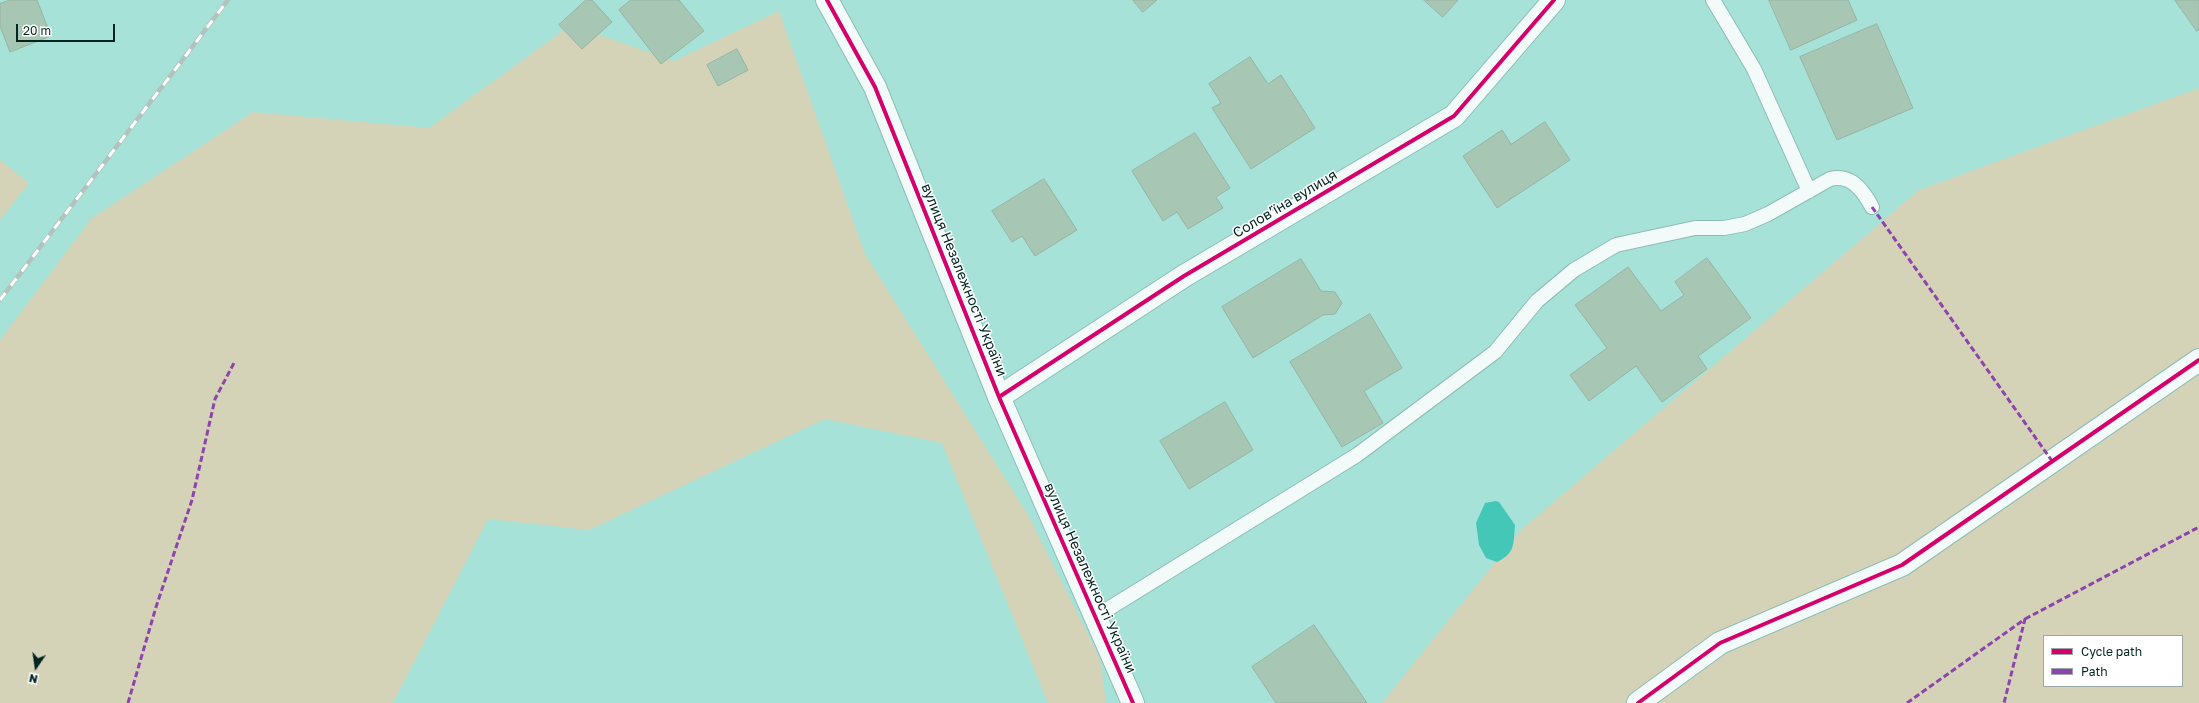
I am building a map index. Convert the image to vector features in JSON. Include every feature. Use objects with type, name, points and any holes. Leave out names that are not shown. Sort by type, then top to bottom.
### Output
[{"type":"street","name":"вулиця Незалежності України","points":[[827,0],[875,87],[999,397],[1133,703]]},
{"type":"street","name":"Соловʼїна вулиця","points":[[999,397],[1184,276],[1454,116],[1554,0]]},
{"type":"street","points":[[1638,703],[1720,643],[1902,565],[2199,360]]},
{"type":"lane","points":[[1713,0],[1754,69],[1809,191]]},
{"type":"lane","points":[[1095,617],[1357,455],[1495,352],[1537,302],[1574,270],[1616,245],[1689,230],[1724,228],[1745,224],[1768,214],[1830,179],[1838,177],[1845,179],[1860,188],[1872,206]]},
{"type":"shaded area","points":[[779,11],[865,254],[1028,515],[1100,658],[1106,703],[1048,703],[942,443],[825,419],[589,530],[488,519],[393,703],[0,703],[0,340],[92,218],[253,112],[429,128],[571,25],[674,61]]},
{"type":"shaded area","points":[[2199,88],[2199,703],[1382,703],[1521,530],[1919,190]]},
{"type":"shaded area","points":[[0,160],[29,183],[0,220]]},
{"type":"shaded area","points":[[1496,501],[1499,502],[1515,525],[1511,551],[1503,559],[1497,562],[1486,558],[1479,545],[1476,523],[1485,503]]},
{"type":"building","points":[[10,0],[37,0],[51,36],[10,52],[0,26],[0,4]]},
{"type":"building","points":[[586,0],[592,0],[612,22],[582,49],[559,25]]},
{"type":"building","points":[[631,0],[679,0],[704,31],[661,64],[619,10]]},
{"type":"building","points":[[1133,0],[1157,0],[1143,12]]},
{"type":"building","points":[[1424,0],[1458,0],[1443,17]]},
{"type":"building","points":[[1769,0],[1848,0],[1857,20],[1791,50]]},
{"type":"building","points":[[2175,0],[2199,0],[2199,30],[2197,31]]},
{"type":"building","points":[[1877,24],[1913,108],[1837,140],[1800,57]]},
{"type":"building","points":[[737,49],[748,70],[718,86],[707,65]]},
{"type":"building","points":[[1250,57],[1268,84],[1281,75],[1315,128],[1251,169],[1212,108],[1221,103],[1209,84]]},
{"type":"building","points":[[1545,122],[1570,160],[1497,208],[1463,156],[1502,130],[1511,144]]},
{"type":"building","points":[[1195,133],[1230,188],[1216,197],[1223,208],[1188,229],[1177,212],[1163,221],[1132,171]]},
{"type":"building","points":[[1044,179],[1077,230],[1035,256],[1022,236],[1012,242],[992,211]]},
{"type":"building","points":[[1707,258],[1751,318],[1698,356],[1707,369],[1662,402],[1636,366],[1589,401],[1570,375],[1607,348],[1575,305],[1628,267],[1661,311],[1684,295],[1675,282]]},
{"type":"building","points":[[1301,259],[1321,291],[1335,292],[1342,303],[1335,314],[1323,315],[1253,358],[1222,307]]},
{"type":"building","points":[[1370,314],[1402,368],[1364,391],[1383,423],[1342,447],[1290,362]]},
{"type":"building","points":[[1225,402],[1253,450],[1189,489],[1160,441]]},
{"type":"building","points":[[1314,625],[1367,703],[1276,703],[1252,667]]},
{"type":"railway","points":[[0,300],[228,0]]},
{"type":"marked path","points":[[1872,207],[2052,461]]},
{"type":"marked path","points":[[128,703],[156,607],[192,500],[215,399],[234,363]]},
{"type":"marked path","points":[[2025,619],[2199,527]]},
{"type":"marked path","points":[[1907,703],[2025,619],[2004,703]]},
{"type":"cycle path","points":[[827,0],[875,87],[999,397],[1133,703]]},
{"type":"cycle path","points":[[999,397],[1184,276],[1454,116],[1554,0]]},
{"type":"cycle path","points":[[1638,703],[1720,643],[1902,565],[2199,360]]}]
